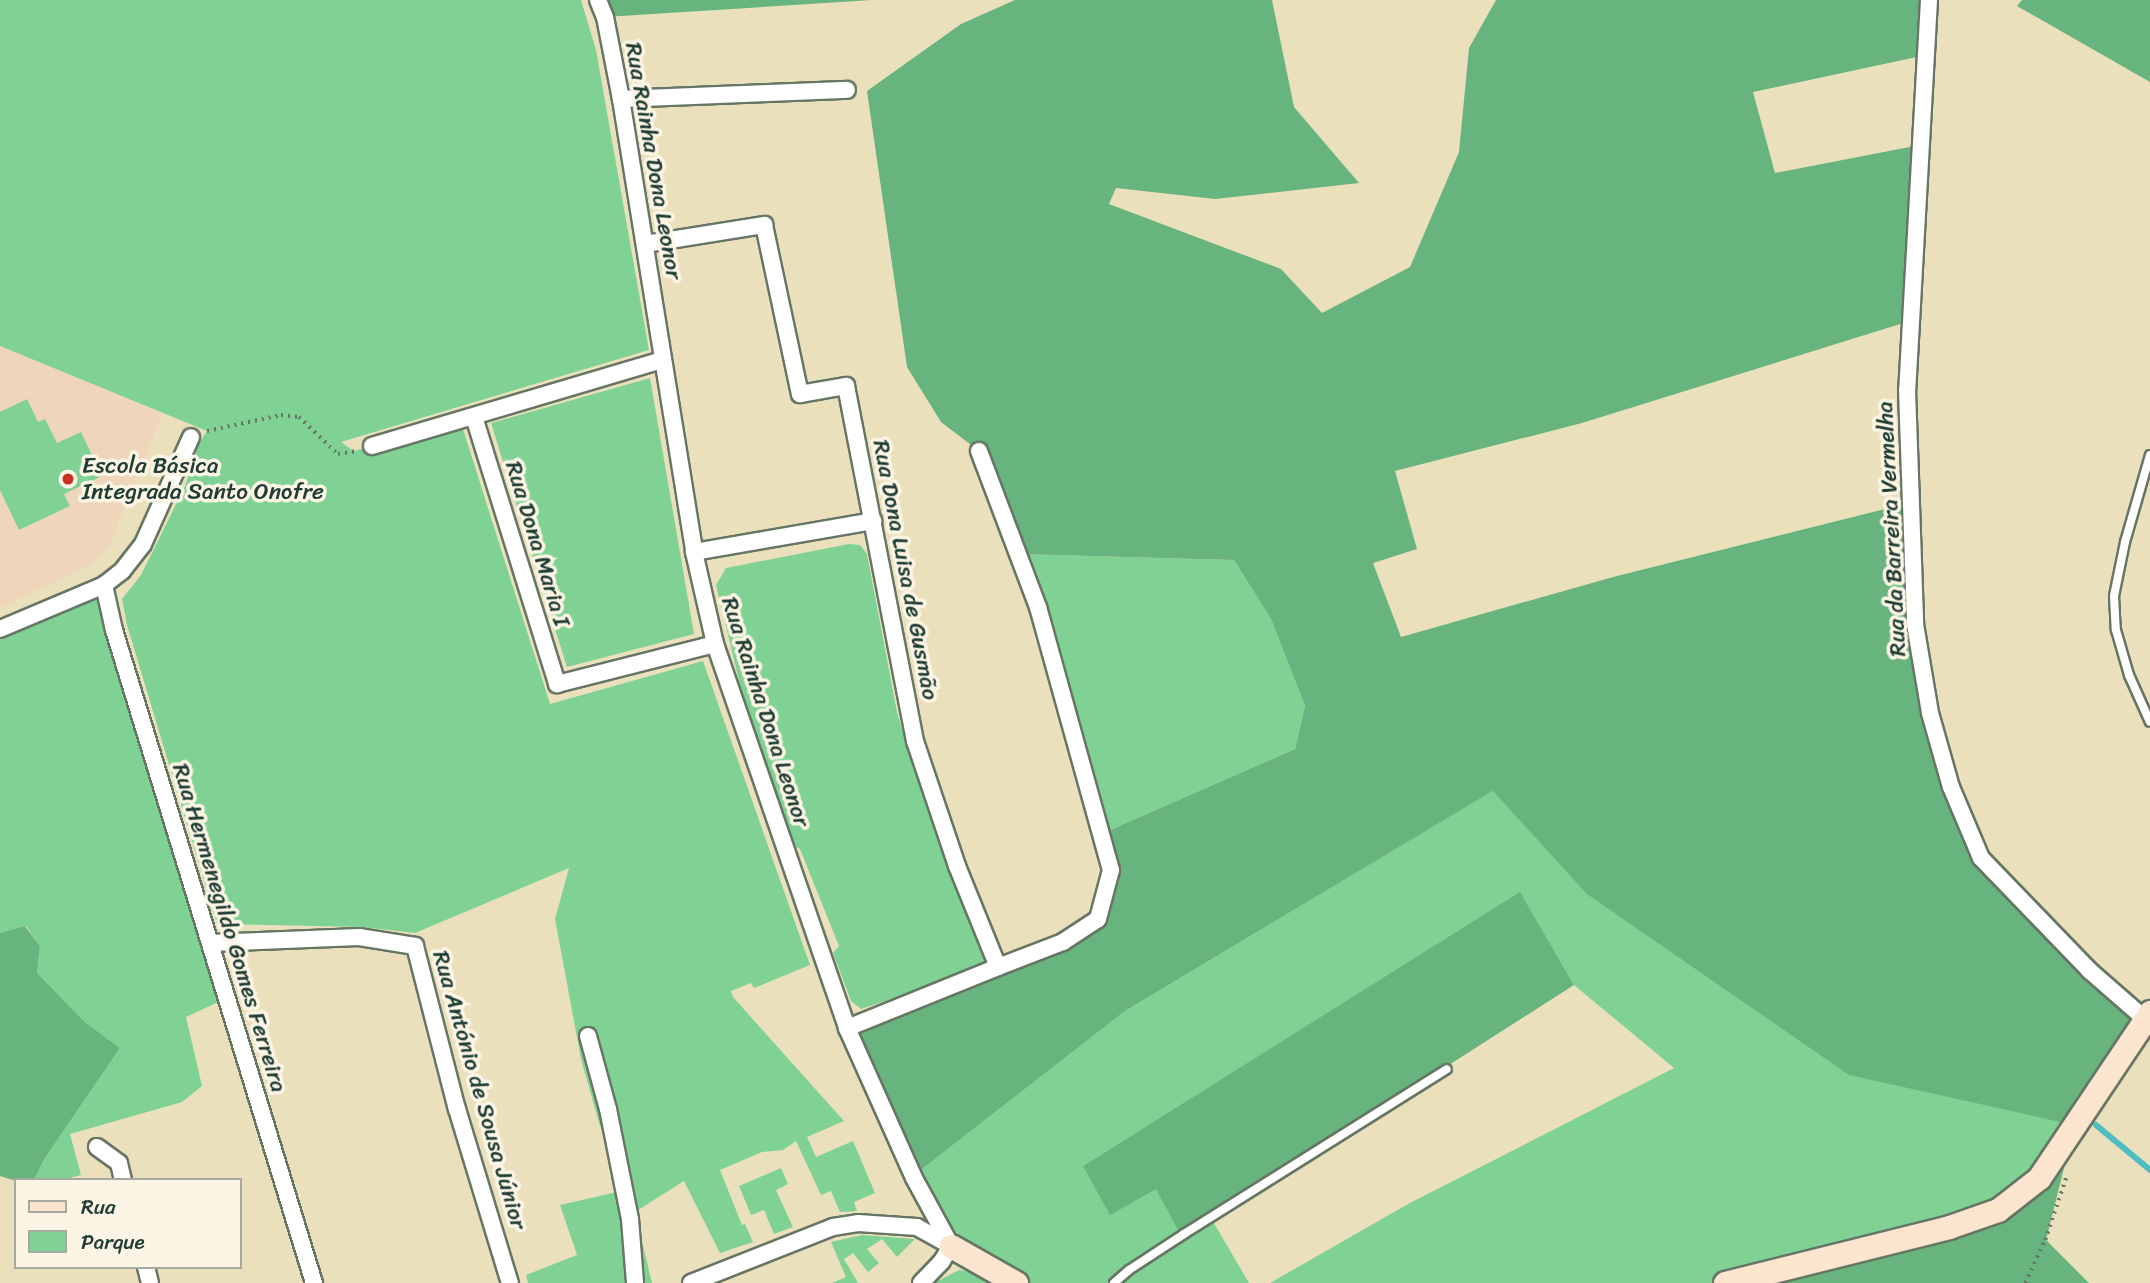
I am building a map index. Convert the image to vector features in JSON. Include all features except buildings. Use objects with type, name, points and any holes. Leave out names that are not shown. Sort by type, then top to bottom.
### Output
[{"type":"street","name":"Rua Rainha Dona Leonor","points":[[598,0],[605,17],[621,99],[694,552],[715,644],[847,1028],[914,1178],[951,1246]]},
{"type":"street","name":"Rua da Barreira Vermelha","points":[[1929,0],[1907,390],[1915,624],[1930,713],[1951,787],[1981,858],[2090,971],[2147,1015]]},
{"type":"street","points":[[621,99],[847,90]]},
{"type":"street","name":"Rua Dona Luisa de Gusmão","points":[[645,244],[765,225],[800,394],[846,386],[915,741],[957,866],[998,967]]},
{"type":"street","points":[[372,446],[663,360]]},
{"type":"street","name":"Rua Dona Maria I","points":[[474,417],[557,684],[715,644]]},
{"type":"street","points":[[0,629],[103,584],[122,571],[144,544],[191,437]]},
{"type":"street","points":[[847,1028],[1063,942],[1098,919],[1111,870],[1038,607],[979,451]]},
{"type":"street","points":[[694,552],[873,521]]},
{"type":"street","name":"Rua Hermenegildo Gomes Ferreira","points":[[103,584],[114,630],[314,1283]]},
{"type":"street","name":"Rua António de Sousa Júnior","points":[[210,943],[359,937],[415,946],[457,1109],[510,1283]]},
{"type":"street","points":[[1725,1283],[1949,1227],[1998,1210],[2039,1178],[2147,1015]]},
{"type":"street","points":[[588,1036],[608,1109],[630,1219],[635,1283]]},
{"type":"street","points":[[97,1147],[119,1163],[123,1178]]},
{"type":"street","points":[[691,1283],[832,1227],[858,1223],[917,1227],[1016,1283]]},
{"type":"street","points":[[921,1283],[942,1261],[951,1246]]},
{"type":"lane","points":[[2150,455],[2125,542],[2114,596],[2116,630],[2129,675],[2150,722]]},
{"type":"lane","points":[[1114,1283],[1140,1263],[1447,1069]]},
{"type":"path","points":[[191,437],[243,422],[281,415],[299,417],[317,430],[338,454],[372,446]]},
{"type":"path","points":[[2025,1283],[2045,1240],[2071,1164]]},
{"type":"shaded area","name":"Escola Básica Integrada Santo Onofre","points":[[0,346],[164,412],[109,546],[94,563],[0,608]]},
{"type":"green space","points":[[0,0],[581,0],[596,50],[649,350],[341,442],[354,451],[372,446],[376,455],[463,429],[550,704],[703,661],[810,965],[754,988],[751,983],[731,991],[733,997],[844,1121],[807,1137],[816,1157],[853,1141],[875,1193],[854,1202],[857,1211],[840,1212],[831,1191],[821,1195],[796,1141],[783,1150],[762,1152],[720,1170],[742,1225],[745,1224],[753,1242],[720,1253],[684,1181],[635,1212],[652,1283],[528,1283],[526,1275],[577,1255],[560,1205],[626,1190],[599,1123],[581,1059],[555,919],[569,868],[415,933],[362,927],[217,924],[127,625],[122,599],[141,575],[185,486],[198,445],[207,431],[0,346]]},
{"type":"green space","points":[[598,0],[872,0],[605,17]]},
{"type":"green space","points":[[1015,0],[1272,0],[1294,107],[1359,183],[1215,199],[1116,188],[1109,204],[1281,269],[1322,313],[1410,267],[1459,152],[1469,48],[1496,0],[1929,0],[1926,55],[1753,92],[1775,173],[1920,145],[1910,321],[1582,423],[1395,471],[1417,549],[1373,563],[1401,637],[1613,577],[1909,503],[1933,725],[1981,858],[2145,1019],[2075,1124],[2046,1240],[2089,1283],[1725,1283],[1998,1210],[2074,1125],[1849,1075],[1587,894],[1493,791],[1125,1011],[917,1173],[851,1030],[1098,919],[1111,870],[1101,834],[1295,749],[1305,706],[1271,619],[1234,560],[1018,554],[979,451],[941,422],[907,367],[867,91],[961,24]]},
{"type":"green space","points":[[2022,0],[2150,0],[2150,82],[2017,6]]},
{"type":"green space","points":[[650,378],[694,634],[567,667],[491,423]]},
{"type":"green space","points":[[27,399],[38,422],[45,419],[57,443],[81,432],[102,476],[64,494],[70,506],[19,530],[0,490],[0,412]]},
{"type":"green space","points":[[849,544],[860,545],[867,554],[897,712],[918,782],[993,965],[861,1009],[851,1001],[833,953],[839,946],[800,849],[793,846],[776,799],[743,697],[716,585],[726,568]]},
{"type":"green space","points":[[1018,554],[1234,560],[1271,619],[1305,706],[1295,749],[1101,834]]},
{"type":"green space","points":[[104,585],[227,998],[186,1017],[202,1086],[182,1102],[70,1134],[81,1175],[70,1178],[35,1178],[45,1158],[120,1048],[85,1022],[37,973],[40,946],[26,926],[0,933],[0,631]]},
{"type":"green space","points":[[1493,791],[2075,1125],[1998,1210],[1725,1283],[1270,1283],[1408,1204],[1674,1068],[1574,985],[1520,893],[1083,1166],[1156,1188],[1181,1236],[1211,1218],[1249,1283],[934,1283],[959,1270],[994,1274],[954,1243],[917,1173],[1125,1011]]},
{"type":"green space","points":[[1520,892],[1574,985],[1181,1236],[1156,1189],[1110,1215],[1083,1166]]},
{"type":"green space","points":[[25,926],[40,946],[37,973],[85,1022],[120,1048],[45,1158],[35,1178],[14,1178],[14,1180],[0,1176],[0,933]]},
{"type":"green space","points":[[781,1168],[788,1184],[776,1190],[793,1227],[774,1234],[764,1210],[751,1215],[739,1186]]},
{"type":"green space","points":[[862,1235],[915,1239],[897,1257],[882,1239],[867,1249],[879,1263],[868,1272],[853,1253],[844,1259],[858,1283],[832,1283],[846,1277],[831,1242]]},
{"type":"waterway","points":[[2096,1125],[2150,1170]]},
{"type":"place","name":"Escola Básica Integrada Santo Onofre","points":[[68,479]]}]
